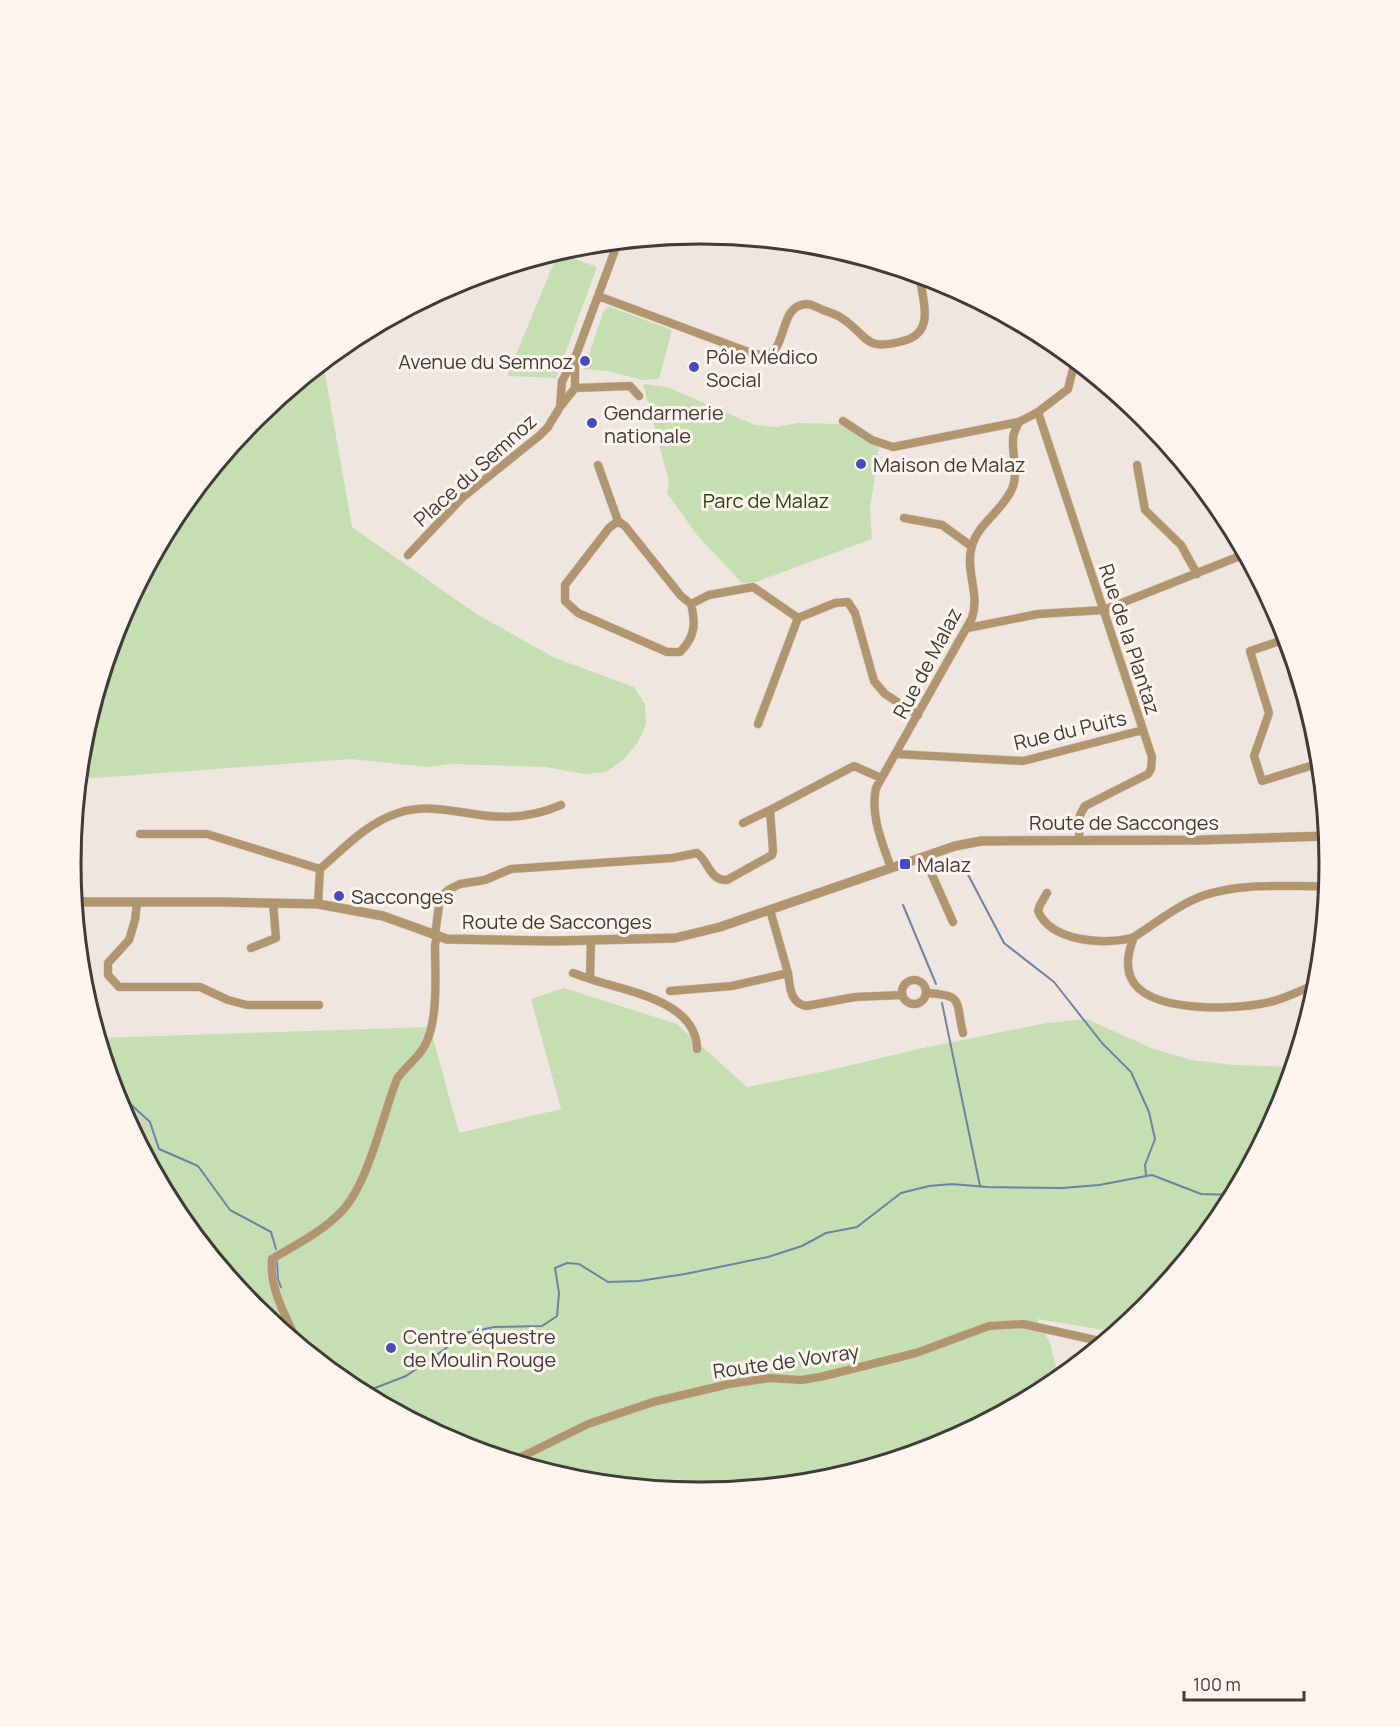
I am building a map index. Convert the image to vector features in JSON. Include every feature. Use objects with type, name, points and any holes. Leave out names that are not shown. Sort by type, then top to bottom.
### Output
[{"type":"street","points":[[560,407],[562,381],[575,358],[615,251]]},
{"type":"street","points":[[598,296],[754,354],[767,356],[778,347],[791,311],[806,304],[840,317],[873,344],[880,346],[914,338],[920,333],[924,324],[920,285]]},
{"type":"street","points":[[575,358],[575,388],[630,386],[639,396]]},
{"type":"street","points":[[843,422],[872,440],[893,447],[1019,422],[1038,412],[1068,389],[1073,369]]},
{"type":"street","name":"Place du Semnoz","points":[[408,555],[463,497],[529,445],[548,427],[575,388]]},
{"type":"street","name":"Rue de la Plantaz","points":[[1038,412],[1152,757],[1151,769],[1143,778],[1085,806],[1080,814],[1079,840]]},
{"type":"street","points":[[903,518],[942,525],[971,546],[1013,487],[1016,467],[1012,437],[1019,422]]},
{"type":"street","points":[[598,465],[618,521],[626,526],[681,596],[690,604],[695,619],[689,643],[680,652],[667,652],[578,613],[565,601],[565,585],[609,528],[618,521]]},
{"type":"street","points":[[1137,465],[1145,510],[1181,544],[1197,574]]},
{"type":"street","name":"Rue de Malaz","points":[[891,868],[879,834],[873,805],[876,788],[968,628],[975,611],[976,600],[970,566],[971,546]]},
{"type":"street","points":[[968,628],[1038,614],[1104,610],[1238,557]]},
{"type":"street","points":[[690,604],[709,595],[753,587],[798,618]]},
{"type":"street","points":[[759,724],[798,618],[835,603],[848,602],[855,613],[874,681],[885,694],[918,715]]},
{"type":"street","points":[[1277,642],[1250,651],[1269,713],[1254,756],[1263,782],[1311,766]]},
{"type":"street","name":"Rue du Puits","points":[[896,754],[1023,761],[1143,730]]},
{"type":"street","points":[[743,823],[854,766],[881,778]]},
{"type":"street","points":[[318,904],[320,869],[363,831],[398,813],[434,808],[513,817],[537,813],[561,805]]},
{"type":"street","points":[[292,1329],[273,1287],[272,1259],[327,1225],[354,1196],[397,1079],[423,1050],[429,1039],[433,1019],[435,945],[440,898],[448,890],[460,884],[485,880],[511,870],[672,858],[697,853],[704,859],[714,876],[719,880],[727,880],[772,855],[770,810]]},
{"type":"street","points":[[140,834],[207,834],[320,869]]},
{"type":"street","name":"Route de Sacconges","points":[[82,902],[318,904],[383,916],[447,939],[675,938],[698,934],[955,846],[981,841],[1318,837]]},
{"type":"street","points":[[924,857],[953,922]]},
{"type":"street","points":[[1047,893],[1038,911],[1047,923],[1063,934],[1100,942],[1134,937],[1183,905],[1220,891],[1238,888],[1318,886]]},
{"type":"street","points":[[137,903],[135,921],[129,940],[108,963],[108,975],[119,987],[200,987],[228,1000],[247,1005],[319,1005]]},
{"type":"street","points":[[251,948],[276,938],[273,903]]},
{"type":"street","points":[[770,910],[788,973],[790,992],[800,1005],[806,1006],[855,997],[902,995]]},
{"type":"street","points":[[1134,937],[1127,962],[1131,979],[1140,991],[1176,1004],[1208,1008],[1244,1006],[1271,1002],[1306,988]]},
{"type":"street","points":[[590,979],[591,940]]},
{"type":"street","points":[[573,973],[658,1001],[675,1010],[695,1032],[697,1049]]},
{"type":"street","points":[[670,991],[732,986],[788,973]]},
{"type":"street","points":[[910,981],[921,983],[926,993],[921,1003],[915,1005],[905,1000],[902,995],[905,984],[910,981]]},
{"type":"street","points":[[926,993],[946,994],[955,999],[959,1005],[963,1033]]},
{"type":"street","name":"Route de Vovray","points":[[523,1456],[588,1424],[653,1402],[729,1384],[770,1378],[801,1380],[820,1377],[916,1353],[989,1326],[1023,1324],[1095,1340]]},
{"type":"green space","points":[[572,258],[597,267],[556,378],[507,376],[554,262]]},
{"type":"green space","points":[[610,307],[672,330],[659,379],[643,380],[607,371],[584,369],[604,310]]},
{"type":"green space","points":[[325,371],[352,527],[478,615],[555,658],[634,687],[645,704],[646,724],[638,742],[623,760],[606,772],[585,774],[545,767],[452,764],[428,767],[351,759],[87,779],[102,703],[114,665],[128,627],[164,554],[185,520],[235,455],[262,426]]},
{"type":"green space","name":"Parc de Malaz","points":[[643,384],[667,387],[755,425],[777,427],[798,423],[841,424],[879,448],[870,509],[872,539],[756,582],[742,583],[697,535],[667,493],[669,482]]},
{"type":"green space","points":[[564,988],[677,1024],[747,1087],[1047,1023],[1087,1019],[1151,1048],[1191,1060],[1234,1065],[1284,1067],[1255,1137],[1215,1207],[1165,1272],[1138,1301],[1106,1330],[1037,1319],[1050,1343],[1057,1369],[1044,1378],[974,1419],[899,1450],[860,1461],[821,1471],[781,1477],[740,1481],[660,1481],[579,1471],[501,1450],[426,1419],[390,1400],[323,1355],[262,1301],[235,1272],[185,1207],[145,1137],[128,1100],[106,1038],[430,1027],[459,1133],[561,1109],[531,999]]},
{"type":"waterway","points":[[964,867],[1004,943],[1054,982],[1102,1043],[1131,1072],[1149,1112],[1155,1139],[1145,1165],[1146,1175]]},
{"type":"waterway","points":[[903,905],[936,984]]},
{"type":"waterway","points":[[942,1003],[980,1186]]},
{"type":"waterway","points":[[129,1103],[150,1122],[159,1149],[198,1166],[230,1210],[271,1232],[276,1249]]},
{"type":"waterway","points":[[373,1389],[406,1376],[445,1349],[461,1334],[494,1327],[542,1326],[557,1316],[559,1293],[555,1268],[567,1263],[579,1264],[608,1282],[639,1281],[685,1274],[768,1257],[802,1246],[826,1233],[857,1227],[901,1193],[929,1186],[952,1184],[1062,1188],[1099,1185],[1152,1175],[1201,1194],[1223,1195]]},
{"type":"waterway","points":[[277,1262],[278,1280],[281,1287]]},
{"type":"place","name":"Avenue du Semnoz","points":[[585,361]]},
{"type":"place","name":"Pôle Médico Social","points":[[694,367]]},
{"type":"place","name":"Gendarmerie nationale","points":[[592,423]]},
{"type":"place","name":"Maison de Malaz","points":[[861,464]]},
{"type":"place","name":"Malaz","points":[[905,864]]},
{"type":"place","name":"Sacconges","points":[[339,896]]},
{"type":"place","name":"Centre équestre de Moulin Rouge","points":[[391,1348]]}]
